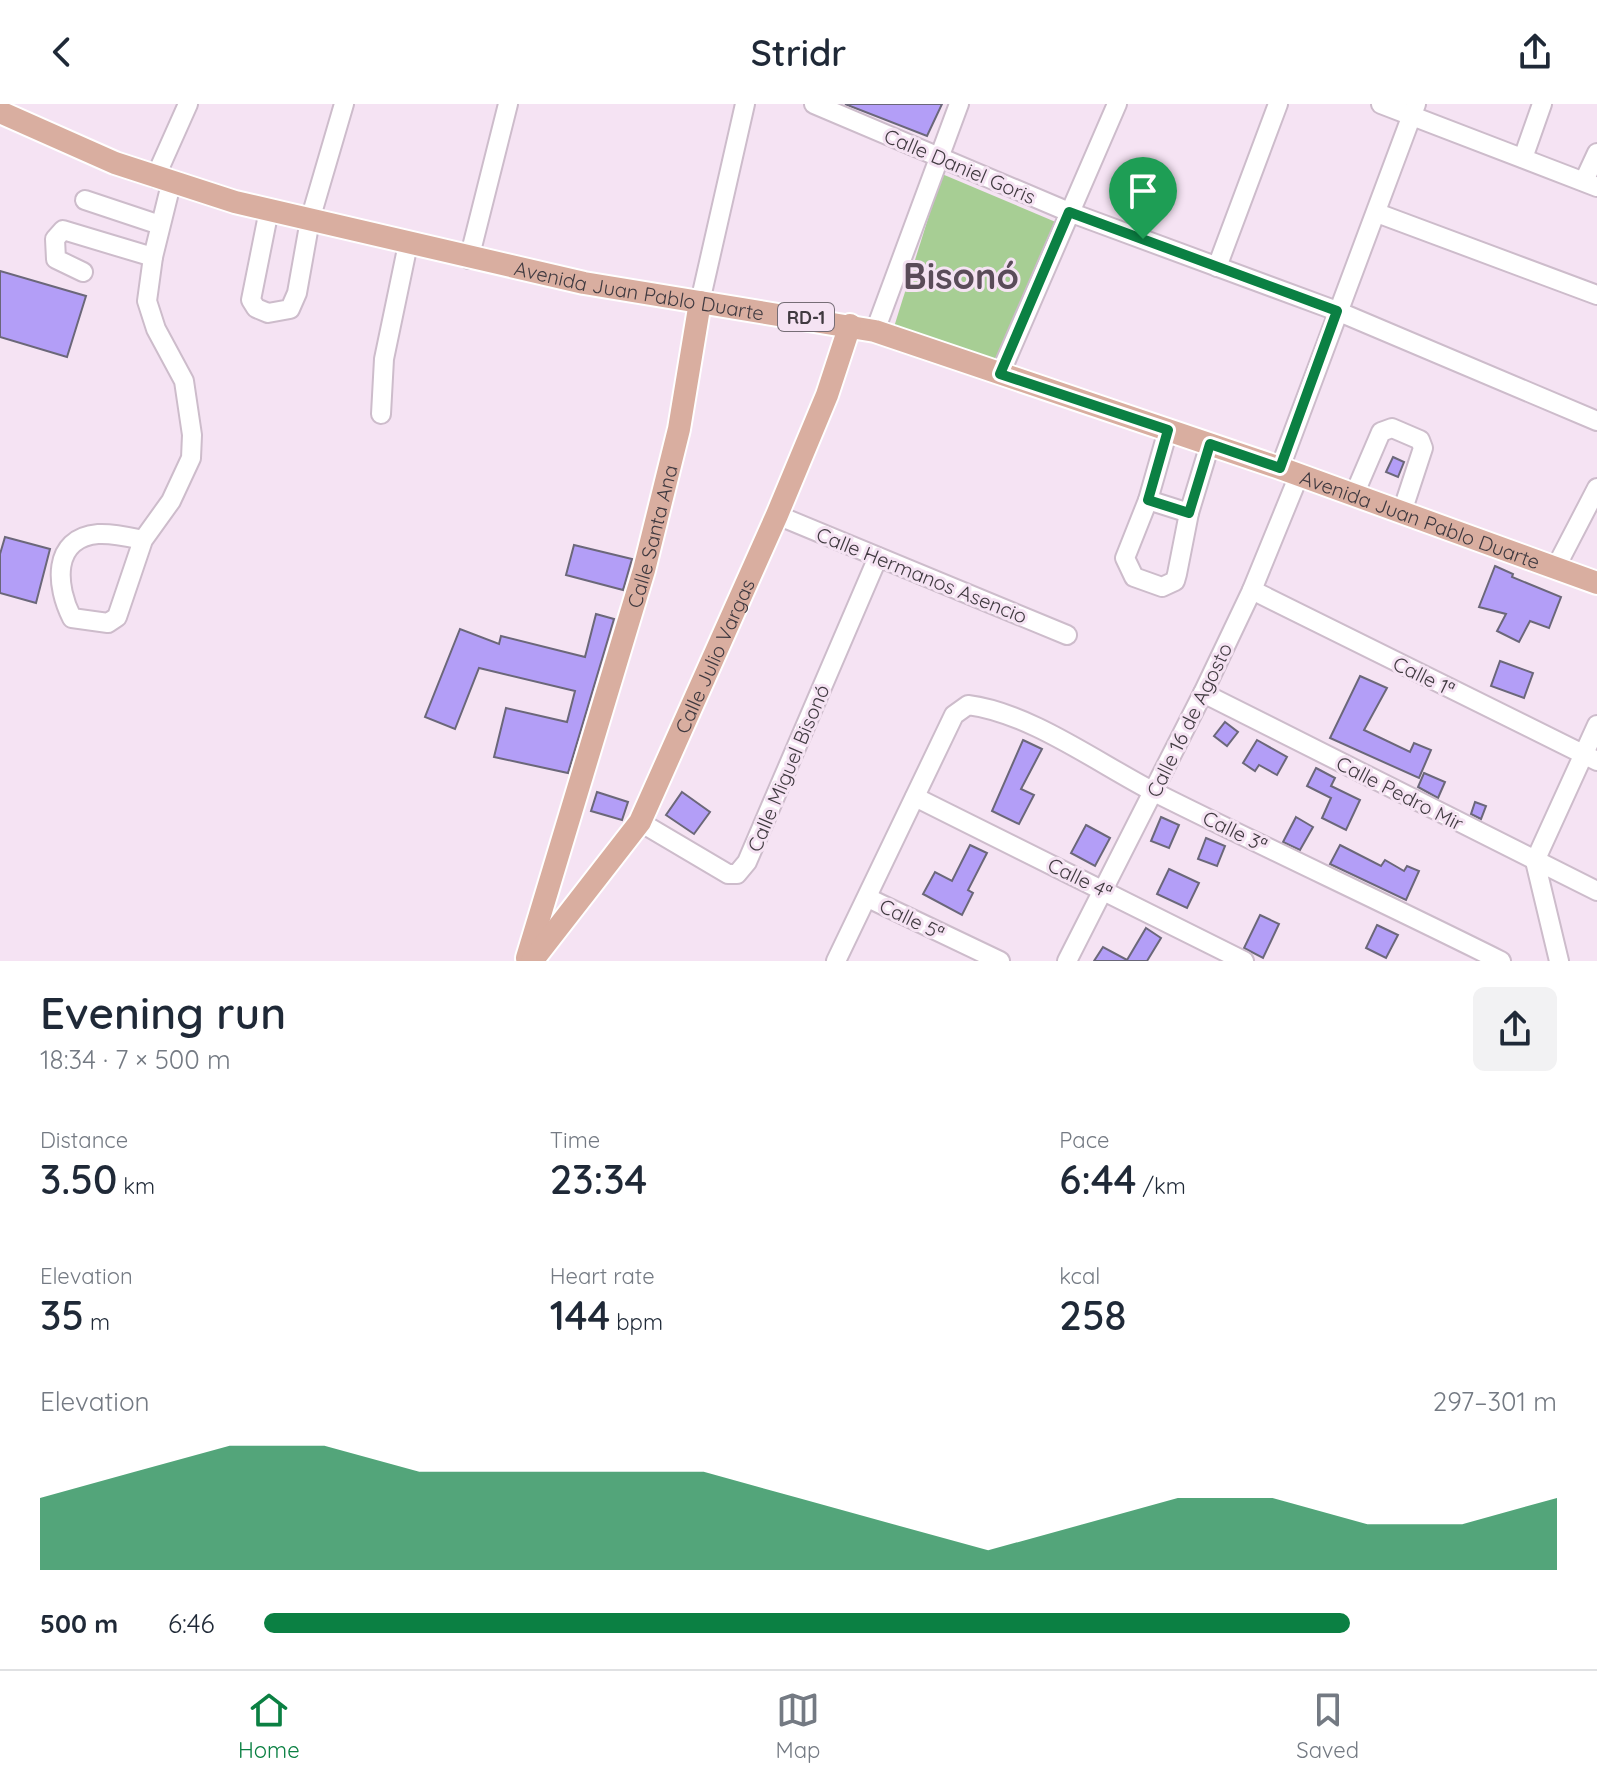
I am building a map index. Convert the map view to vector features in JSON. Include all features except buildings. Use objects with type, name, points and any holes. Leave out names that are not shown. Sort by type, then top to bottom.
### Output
[{"type":"main road","name":"Avenida Juan Pablo Duarte","points":[[0,112],[164,179],[269,210],[469,259],[875,331],[1290,471],[1597,583]]},
{"type":"main road","name":"Calle Santa Ana","points":[[529,961],[665,491],[679,429],[700,302]]},
{"type":"main road","name":"Calle Julio Vargas","points":[[529,961],[640,822],[777,515],[827,395],[850,325]]},
{"type":"main road","points":[[557,869],[589,888]]},
{"type":"street","points":[[143,540],[98,534],[76,539],[65,552],[60,575],[61,596],[72,618],[108,623],[117,617],[143,540],[171,501],[191,458],[192,435],[184,381],[150,316],[147,301],[164,179],[188,104]]},
{"type":"street","points":[[269,210],[251,290],[256,308],[268,313],[290,309],[297,293],[310,220],[344,104]]},
{"type":"street","points":[[469,259],[508,104]]},
{"type":"street","name":"Calle Santa Ana","points":[[700,302],[745,104]]},
{"type":"street","name":"Calle Daniel Goris","points":[[814,104],[1069,212],[1337,311],[1597,421]]},
{"type":"street","points":[[875,331],[959,104]]},
{"type":"street","points":[[1000,374],[1117,104]]},
{"type":"street","points":[[1217,267],[1278,104]]},
{"type":"street","points":[[1381,104],[1414,110],[1591,184],[1597,153]]},
{"type":"street","points":[[1523,158],[1542,104]]},
{"type":"street","name":"Calle 16 de Agosto","points":[[1067,961],[1154,792],[1252,590],[1337,311],[1414,110]]},
{"type":"street","points":[[85,200],[160,225]]},
{"type":"street","points":[[1377,213],[1597,295]]},
{"type":"street","points":[[83,272],[56,259],[55,239],[63,230],[153,257]]},
{"type":"street","points":[[381,414],[384,359],[408,244]]},
{"type":"street","points":[[1354,495],[1381,432],[1392,428],[1420,440],[1423,448],[1402,512]]},
{"type":"street","points":[[1168,430],[1148,500],[1125,558],[1126,566],[1134,577],[1162,587],[1175,581],[1189,513],[1210,444]]},
{"type":"street","points":[[1556,567],[1597,488]]},
{"type":"street","points":[[1148,500],[1189,513]]},
{"type":"street","name":"Calle Hermanos Asencio","points":[[777,515],[1067,635]]},
{"type":"street","name":"Calle Miguel Bisonó","points":[[640,822],[728,874],[737,874],[747,862],[878,557]]},
{"type":"street","name":"Calle 1ª","points":[[1252,590],[1590,757]]},
{"type":"street","name":"Calle Pedro Mir","points":[[1203,693],[1597,891]]},
{"type":"street","name":"Calle 3ª","points":[[915,797],[954,715],[968,705],[985,707],[1501,961]]},
{"type":"street","points":[[1559,961],[1535,861],[1590,757],[1597,725]]},
{"type":"street","points":[[836,961],[915,797]]},
{"type":"street","name":"Calle 4ª","points":[[915,797],[1244,961]]},
{"type":"street","name":"Calle 5ª","points":[[868,898],[1000,961]]},
{"type":"green space","points":[[942,174],[1058,223],[1005,349],[994,359],[894,327]]},
{"type":"district","name":"Bisonó","points":[[961,275]]},
{"type":"route","points":[[1069,212],[1143,239],[1337,311],[1280,468],[1210,444],[1189,513],[1148,500],[1168,430],[1000,374],[1069,212]]}]
